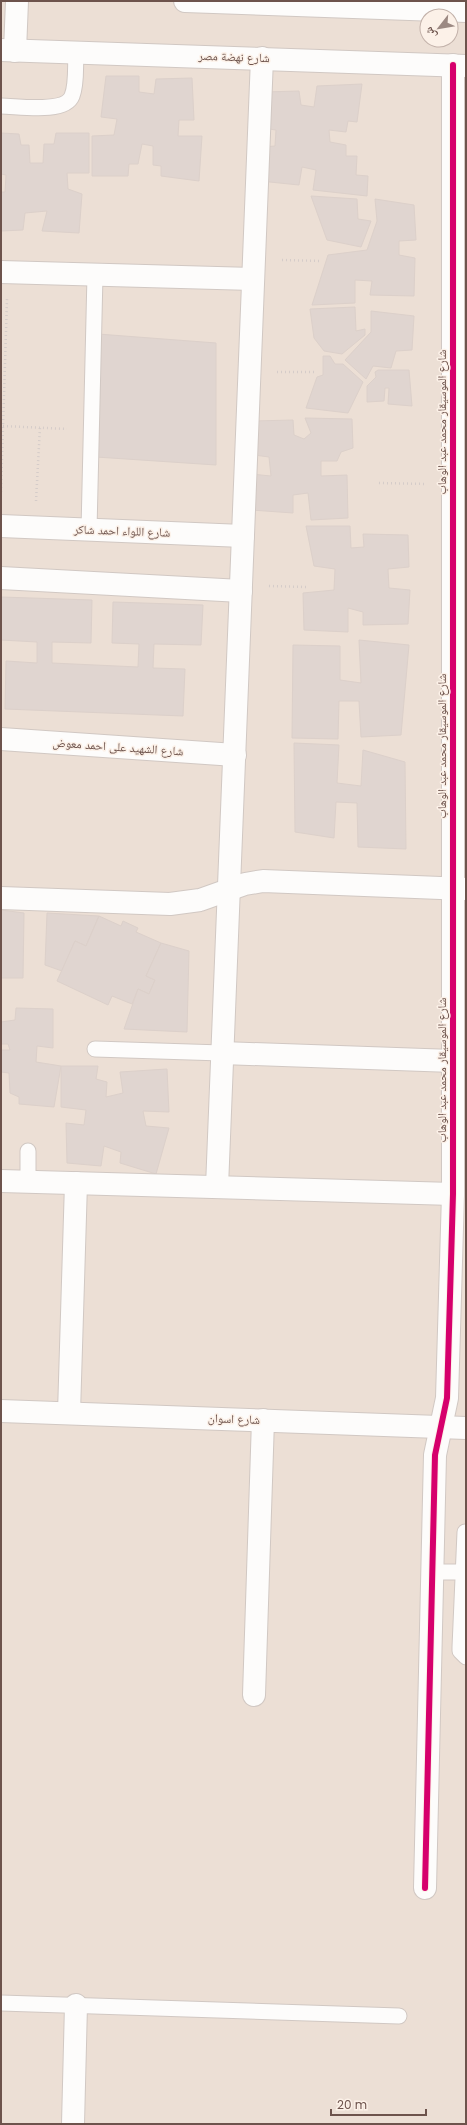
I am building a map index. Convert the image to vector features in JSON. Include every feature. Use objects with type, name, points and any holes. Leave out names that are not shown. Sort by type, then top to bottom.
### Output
[{"type":"street","points":[[8,50],[17,1]]},
{"type":"street","points":[[185,1],[259,2],[466,11]]},
{"type":"street","name":"شارع نهضة مصر","points":[[8,50],[459,65]]},
{"type":"street","points":[[217,1186],[262,58]]},
{"type":"street","name":"شارع الموسيقار محمد عبد الوهاب","points":[[425,1888],[435,1455],[447,1398],[453,1194],[460,1148],[453,1061],[460,888],[459,722],[453,484],[460,221],[459,65]]},
{"type":"street","points":[[5,272],[95,275],[254,269]]},
{"type":"street","name":"شارع اللواء احمد شاكر","points":[[1,526],[243,536]]},
{"type":"street","points":[[1,578],[241,588]]},
{"type":"street","name":"شارع الشهيد على احمد معوض","points":[[1,739],[235,755]]},
{"type":"street","points":[[1,898],[170,904],[200,900],[245,884],[263,881],[460,888]]},
{"type":"street","points":[[222,1052],[453,1061]]},
{"type":"street","points":[[1,1180],[453,1194]]},
{"type":"street","points":[[69,1413],[76,1183]]},
{"type":"street","name":"شارع اسوان","points":[[1,1411],[466,1428]]},
{"type":"street","points":[[254,1695],[263,1420]]},
{"type":"street","points":[[73,2124],[76,2005]]},
{"type":"lane","points":[[1,106],[55,108],[66,104],[73,95],[76,53]]},
{"type":"lane","points":[[89,530],[95,275]]},
{"type":"lane","points":[[95,1048],[222,1052]]},
{"type":"lane","points":[[28,1152],[28,1181]]},
{"type":"lane","points":[[465,1532],[460,1651],[466,1657]]},
{"type":"lane","points":[[432,1572],[463,1572]]},
{"type":"lane","points":[[1,2003],[399,2016]]},
{"type":"path","points":[[254,269],[322,261]]},
{"type":"path","points":[[1,492],[5,272]]},
{"type":"path","points":[[250,371],[314,372]]},
{"type":"path","points":[[3,426],[91,430]]},
{"type":"path","points":[[35,528],[40,428]]},
{"type":"path","points":[[379,484],[453,484]]},
{"type":"path","points":[[241,588],[306,587]]},
{"type":"shaded area","points":[[1,1],[466,1],[466,2124],[1,2124]]},
{"type":"building","points":[[106,76],[139,76],[139,92],[154,94],[156,79],[192,78],[194,120],[179,120],[178,136],[202,136],[199,181],[161,176],[161,166],[153,165],[153,146],[142,144],[138,164],[129,164],[128,176],[92,176],[92,136],[114,135],[117,119],[101,117]]},
{"type":"building","points":[[362,84],[357,122],[348,121],[346,132],[329,130],[330,142],[346,145],[346,156],[357,156],[356,175],[368,176],[367,196],[313,190],[316,170],[302,167],[299,185],[260,181],[263,147],[275,146],[276,130],[262,128],[264,92],[299,91],[301,105],[314,107],[317,86]]},
{"type":"building","points":[[1,133],[19,134],[21,145],[29,145],[30,163],[43,163],[44,144],[54,144],[56,133],[89,133],[89,173],[67,173],[68,189],[82,194],[79,233],[42,231],[47,211],[25,213],[23,230],[1,231],[1,192],[5,192],[6,175],[1,174]]},
{"type":"building","points":[[311,196],[357,199],[358,219],[371,221],[361,247],[327,240]]},
{"type":"building","points":[[375,199],[414,205],[416,240],[399,241],[399,255],[415,258],[414,296],[370,295],[372,281],[355,280],[355,303],[312,305],[328,255],[367,250],[377,221]]},
{"type":"building","points":[[355,307],[356,331],[365,329],[365,335],[342,354],[324,351],[314,338],[310,309]]},
{"type":"building","points":[[371,311],[414,316],[412,350],[396,351],[391,368],[373,366],[366,379],[345,360],[371,332]]},
{"type":"building","points":[[98,334],[216,343],[216,465],[96,457]]},
{"type":"building","points":[[323,356],[330,356],[335,364],[343,364],[363,382],[348,413],[306,408],[317,377],[323,375]]},
{"type":"building","points":[[378,370],[409,370],[412,406],[388,404],[389,388],[385,388],[384,401],[367,402],[367,386],[376,377],[375,372]]},
{"type":"building","points":[[305,418],[352,419],[353,448],[341,452],[337,461],[321,461],[321,476],[347,475],[348,518],[311,520],[308,493],[293,495],[293,513],[251,510],[251,474],[271,476],[269,457],[254,455],[253,421],[293,420],[294,435],[304,439],[311,433]]},
{"type":"building","points":[[306,526],[350,526],[351,548],[364,547],[363,534],[408,535],[409,567],[388,569],[389,588],[410,590],[408,624],[363,625],[363,612],[348,608],[348,632],[304,630],[303,593],[334,590],[335,569],[314,566]]},
{"type":"building","points":[[1,597],[92,600],[91,643],[52,642],[52,663],[138,667],[139,644],[112,643],[113,602],[203,605],[201,645],[154,644],[153,668],[185,669],[183,716],[5,709],[6,661],[37,663],[37,642],[1,640]]},
{"type":"building","points":[[359,640],[409,645],[401,735],[361,737],[359,701],[339,701],[338,739],[292,738],[293,645],[340,646],[340,680],[361,683]]},
{"type":"building","points":[[294,743],[339,745],[337,783],[361,786],[363,750],[405,762],[406,849],[358,847],[357,803],[336,802],[334,838],[295,832]]},
{"type":"building","points":[[1,910],[24,913],[23,978],[1,978]]},
{"type":"building","points":[[47,913],[99,916],[86,946],[75,941],[62,971],[45,965]]},
{"type":"building","points":[[99,916],[121,926],[123,921],[138,928],[136,932],[161,943],[146,976],[155,980],[149,994],[138,989],[132,1004],[112,996],[108,1005],[57,981],[75,941],[86,946]]},
{"type":"building","points":[[161,943],[189,951],[187,1032],[124,1029],[138,989],[149,994],[155,980],[146,976]]},
{"type":"building","points":[[16,1008],[53,1009],[53,1048],[37,1046],[36,1062],[61,1066],[54,1107],[19,1104],[19,1097],[10,1093],[9,1073],[1,1072],[1,1050],[10,1050],[8,1044],[1,1044],[1,1022],[15,1020]]},
{"type":"building","points":[[61,1066],[98,1066],[96,1079],[107,1082],[106,1097],[123,1093],[120,1072],[167,1069],[169,1112],[143,1111],[146,1126],[169,1128],[156,1174],[120,1163],[121,1152],[104,1146],[101,1166],[67,1163],[66,1123],[84,1125],[86,1110],[61,1107]]},
{"type":"cycle path","points":[[425,1888],[435,1455],[447,1398],[453,1194],[453,65]]}]
